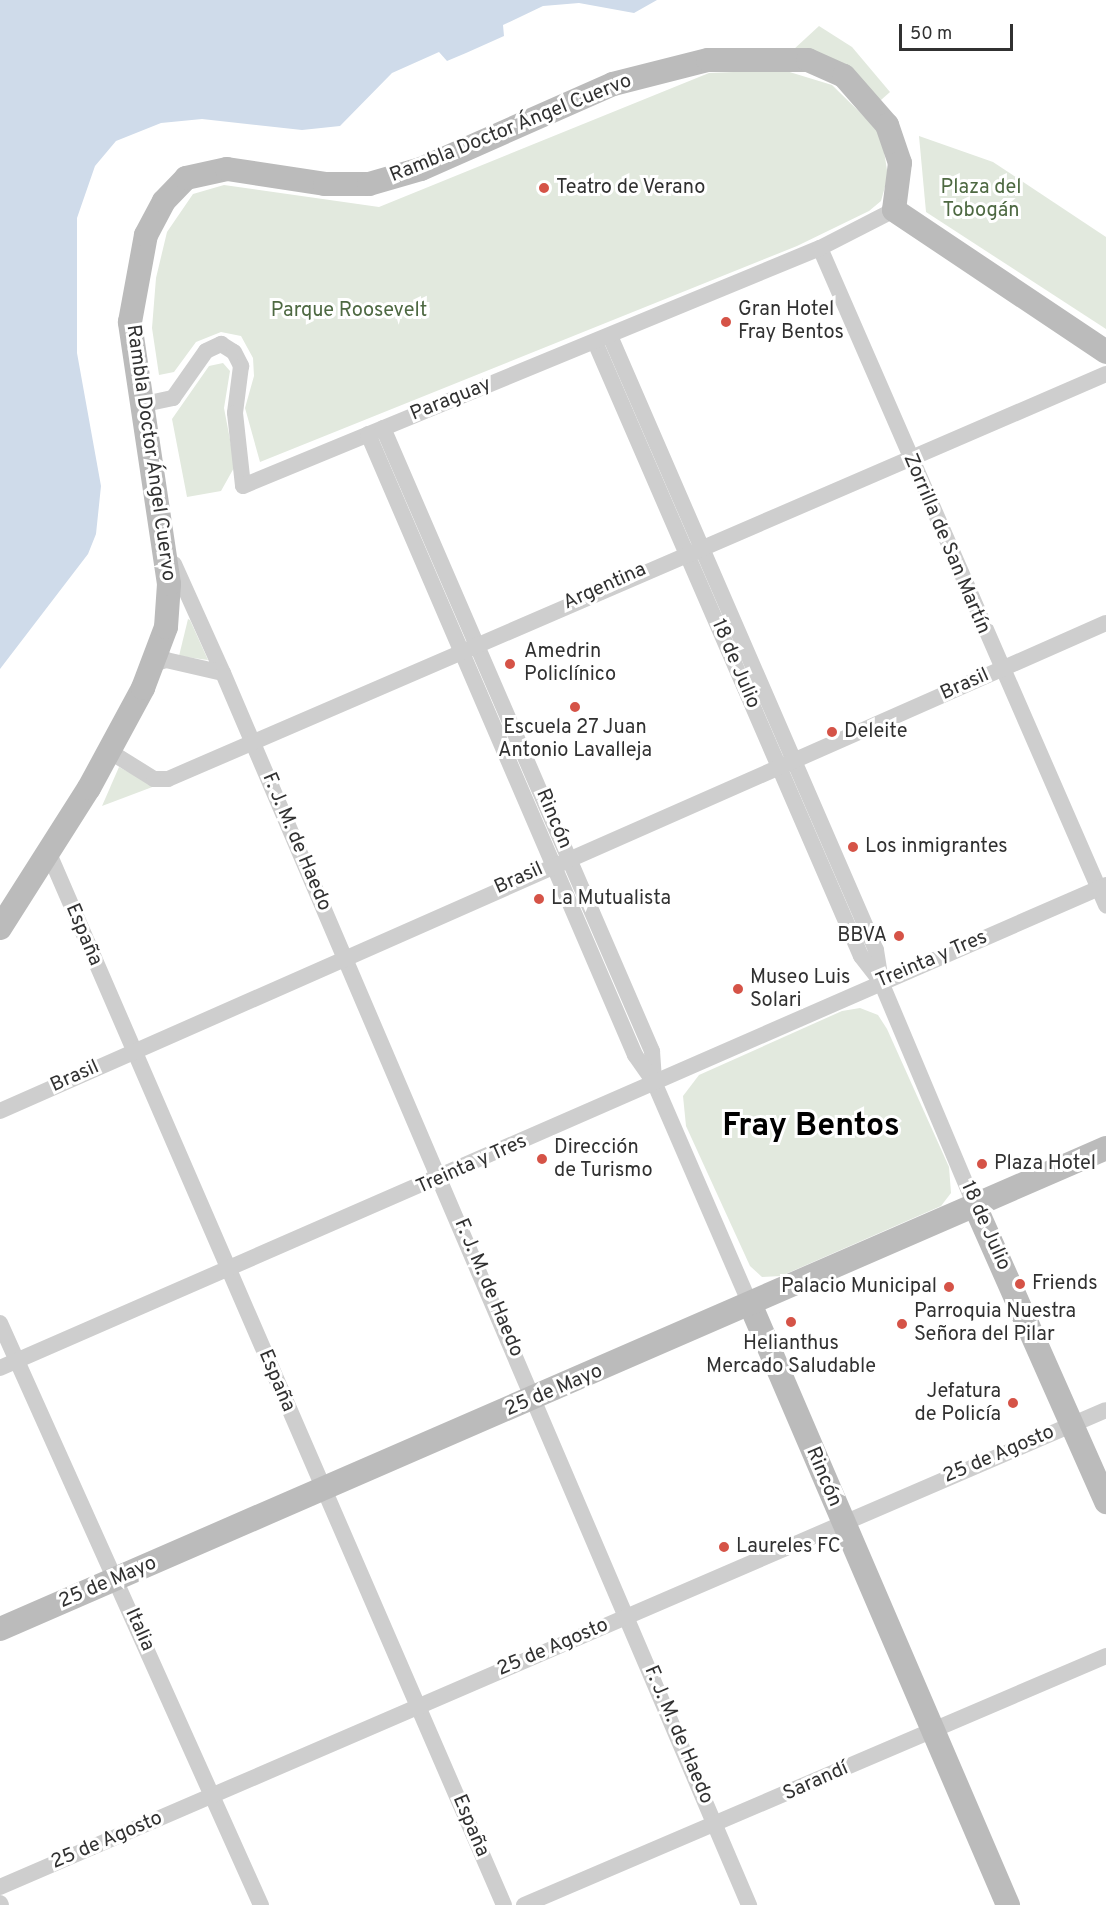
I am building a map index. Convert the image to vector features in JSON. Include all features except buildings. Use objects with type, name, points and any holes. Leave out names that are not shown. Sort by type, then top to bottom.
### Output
[{"type":"street","name":"Rambla Doctor Ángel Cuervo","points":[[0,928],[50,856],[109,752],[153,664],[169,598],[130,322],[139,257],[164,201],[198,173],[227,169],[348,185],[388,180],[613,84],[708,60],[765,56],[808,60],[844,76],[868,98],[887,125],[900,163],[894,210]]},
{"type":"street","name":"Paraguay","points":[[140,405],[172,398],[207,351],[221,344],[234,352],[241,366],[235,413],[243,486],[820,248],[894,210]]},
{"type":"street","points":[[894,210],[1106,352]]},
{"type":"street","name":"Zorrilla de San Martín","points":[[820,248],[1000,669],[1102,887],[1106,904]]},
{"type":"street","name":"18 de Julio","points":[[603,339],[787,763],[861,956],[881,982],[975,1206],[1106,1502]]},
{"type":"street","name":"Argentina","points":[[109,752],[154,778],[168,779],[255,745],[693,548],[910,460],[1106,374]]},
{"type":"street","name":"Rincón","points":[[375,431],[477,644],[561,860]]},
{"type":"street","name":"Rincón","points":[[375,431],[461,651],[652,1051],[654,1082],[1008,1905]]},
{"type":"street","name":"F. J. M. de Haedo","points":[[158,521],[536,1398],[749,1905]]},
{"type":"street","name":"Brasil","points":[[0,1111],[561,860],[1106,623]]},
{"type":"street","points":[[153,664],[166,660],[223,673]]},
{"type":"street","name":"España","points":[[50,856],[132,1051],[230,1271],[323,1491],[504,1905]]},
{"type":"street","name":"Treinta y Tres","points":[[0,1368],[441,1179],[654,1082],[1102,887]]},
{"type":"street","name":"25 de Mayo","points":[[0,1629],[751,1306],[1106,1148]]},
{"type":"street","name":"Italia","points":[[0,1323],[261,1905]]},
{"type":"street","name":"25 de Agosto","points":[[0,1887],[1106,1410]]},
{"type":"street","name":"Sarandí","points":[[524,1905],[716,1827],[932,1730],[1106,1656]]},
{"type":"green space","points":[[819,26],[852,47],[890,92],[881,100],[793,50]]},
{"type":"green space","name":"Parque Roosevelt","points":[[783,70],[832,85],[881,133],[888,176],[881,201],[869,211],[797,246],[260,462],[245,408],[254,376],[253,358],[241,336],[221,332],[196,342],[174,372],[159,375],[152,328],[156,278],[167,232],[193,194],[224,185],[379,207],[709,73]]},
{"type":"green space","name":"Plaza del Tobogán","points":[[919,136],[993,162],[1106,237],[1106,329],[926,212]]},
{"type":"green space","points":[[223,363],[230,371],[224,408],[235,466],[221,491],[187,497],[172,419],[209,366]]},
{"type":"green space","points":[[188,619],[190,620],[208,660],[179,656]]},
{"type":"green space","points":[[119,767],[155,786],[102,806]]},
{"type":"green space","points":[[860,1008],[878,1015],[887,1029],[949,1167],[951,1193],[941,1206],[781,1276],[762,1277],[750,1266],[686,1126],[683,1096],[699,1075],[842,1011]]},
{"type":"water","points":[[0,0],[657,0],[634,13],[579,3],[543,6],[503,25],[504,36],[466,53],[447,61],[439,52],[392,73],[340,126],[302,130],[202,119],[161,123],[116,141],[95,166],[77,218],[77,353],[101,486],[96,534],[88,554],[0,669]]},
{"type":"place","name":"Teatro de Verano","points":[[544,188]]},
{"type":"place","name":"Gran Hotel Fray Bentos","points":[[726,322]]},
{"type":"place","name":"Amedrin Policlínico","points":[[510,664]]},
{"type":"place","name":"Escuela 27 Juan Antonio Lavalleja","points":[[575,707]]},
{"type":"place","name":"Deleite","points":[[832,732]]},
{"type":"place","name":"Los inmigrantes","points":[[853,847]]},
{"type":"place","name":"La Mutualista","points":[[539,899]]},
{"type":"place","name":"BBVA","points":[[899,936]]},
{"type":"place","name":"Museo Luis Solari","points":[[738,989]]},
{"type":"place","name":"Dirección de Turismo","points":[[542,1159]]},
{"type":"place","name":"Plaza Hotel","points":[[982,1164]]},
{"type":"place","name":"Friends","points":[[1020,1284]]},
{"type":"place","name":"Palacio Municipal","points":[[949,1287]]},
{"type":"place","name":"Helianthus Mercado Saludable","points":[[791,1322]]},
{"type":"place","name":"Parroquia Nuestra Señora del Pilar","points":[[902,1324]]},
{"type":"place","name":"Jefatura de Policía","points":[[1013,1403]]},
{"type":"place","name":"Laureles FC","points":[[724,1547]]},
{"type":"district","name":"Fray Bentos","points":[[811,1127]]}]
